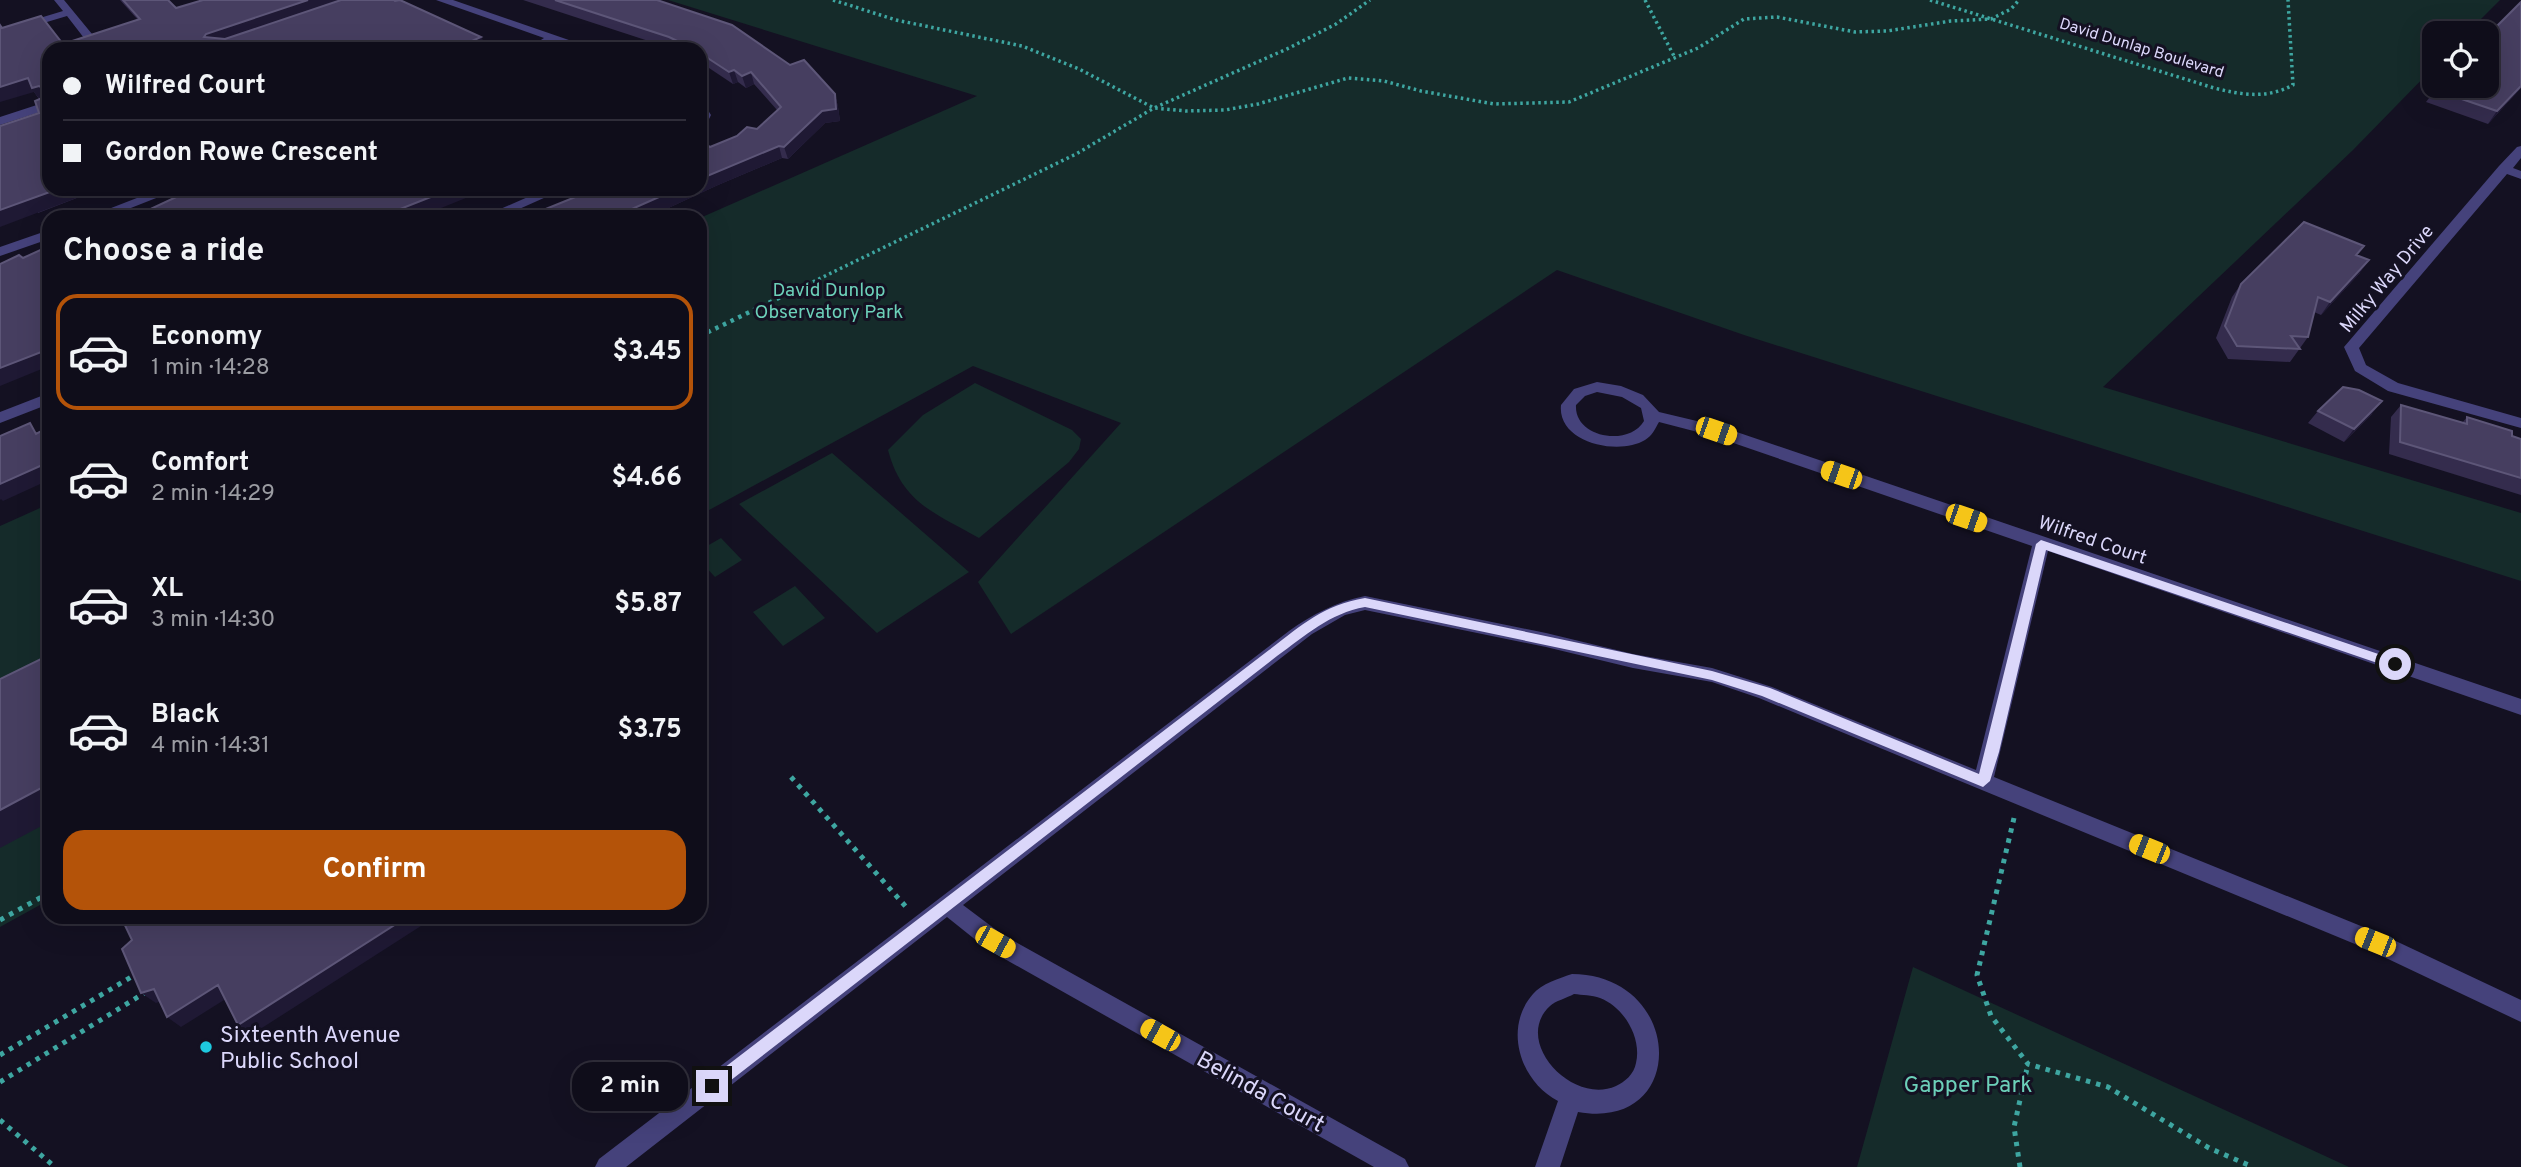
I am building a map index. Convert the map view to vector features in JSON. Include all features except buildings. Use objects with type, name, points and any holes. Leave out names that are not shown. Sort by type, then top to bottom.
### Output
[{"type":"street","points":[[442,0],[567,42]]},
{"type":"street","points":[[544,42],[552,37]]},
{"type":"street","points":[[0,121],[42,107]]},
{"type":"street","name":"Milky Way Drive","points":[[2521,150],[2351,347],[2360,368],[2393,387],[2521,423]]},
{"type":"street","points":[[2504,170],[2521,175]]},
{"type":"street","points":[[114,210],[153,196]]},
{"type":"street","points":[[506,210],[540,196]]},
{"type":"street","points":[[0,252],[42,237]]},
{"type":"street","name":"Wilfred Court","points":[[1611,387],[1637,397],[1646,405],[1650,415],[1646,431],[1637,437],[1614,441],[1588,435],[1571,420],[1568,412],[1569,403],[1585,389],[1611,387]]},
{"type":"street","points":[[0,418],[42,401]]},
{"type":"street","name":"Wilfred Court","points":[[1650,415],[1716,431],[2521,706]]},
{"type":"street","points":[[1983,781],[1993,752],[2041,544]]},
{"type":"street","points":[[607,1167],[1315,622],[1342,606],[1365,603],[1712,675],[1765,692],[2375,942],[2521,1011]]},
{"type":"street","name":"Belinda Court","points":[[946,904],[995,942],[1397,1167]]},
{"type":"street","points":[[1591,985],[1611,992],[1628,1005],[1641,1021],[1648,1040],[1649,1060],[1643,1078],[1630,1092],[1613,1101],[1592,1102],[1571,1097],[1553,1086],[1538,1070],[1529,1052],[1526,1032],[1530,1014],[1539,999],[1563,986],[1591,985]]},
{"type":"street","points":[[1547,1167],[1571,1097]]},
{"type":"lane","points":[[59,0],[88,36]]},
{"type":"lane","points":[[0,33],[69,12]]},
{"type":"path","points":[[833,0],[896,20],[1022,46],[1079,69],[1154,108],[1225,110],[1298,94],[1348,78],[1384,81],[1421,91],[1494,104],[1552,104],[1588,95],[1675,58],[1717,38],[1726,28],[1744,19],[1761,16],[1855,32],[1991,19],[2011,9],[2019,0]]},
{"type":"path","points":[[707,333],[1076,154],[1154,108],[1289,48],[1336,24],[1370,0]]},
{"type":"path","points":[[1645,0],[1675,58]]},
{"type":"path","name":"David Dunlap Boulevard","points":[[1930,0],[2214,88],[2240,95],[2264,96],[2282,92],[2293,85],[2288,0]]},
{"type":"path","points":[[791,778],[921,923]]},
{"type":"path","points":[[2014,817],[1977,975],[1991,1016],[2028,1064],[2108,1087],[2208,1148],[2253,1167]]},
{"type":"path","points":[[0,920],[42,897]]},
{"type":"path","points":[[0,1055],[142,971]]},
{"type":"path","points":[[0,1082],[150,990]]},
{"type":"path","points":[[2020,1167],[2014,1127],[2028,1064]]},
{"type":"path","points":[[0,1120],[55,1167]]},
{"type":"green space","name":"David Dunlop Observatory Park","points":[[668,0],[2500,0],[2479,21],[2422,21],[2422,79],[2353,150],[2103,387],[2521,513],[2521,581],[1744,335],[1557,270],[1011,634],[978,582],[1121,423],[973,366],[707,511],[707,215],[977,96]]},
{"type":"green space","points":[[975,383],[1072,430],[1081,439],[1079,449],[1069,462],[979,538],[922,505],[911,495],[894,468],[888,450],[923,415]]},
{"type":"green space","points":[[832,453],[969,572],[877,633],[739,504]]},
{"type":"green space","points":[[42,507],[42,904],[0,927],[0,526]]},
{"type":"green space","points":[[721,538],[742,560],[715,577],[707,568],[707,546]]},
{"type":"green space","points":[[795,586],[825,618],[783,646],[753,612]]},
{"type":"green space","name":"Gapper Park","points":[[1913,967],[2349,1167],[1857,1167]]},
{"type":"place","name":"Sixteenth Avenue Public School","points":[[206,1047]]},
{"type":"route","points":[[712,1086],[1273,653],[1342,606],[1365,603],[1497,629],[1633,661],[1712,675],[1765,692],[1983,781],[1993,752],[2041,544],[2395,664]]}]
